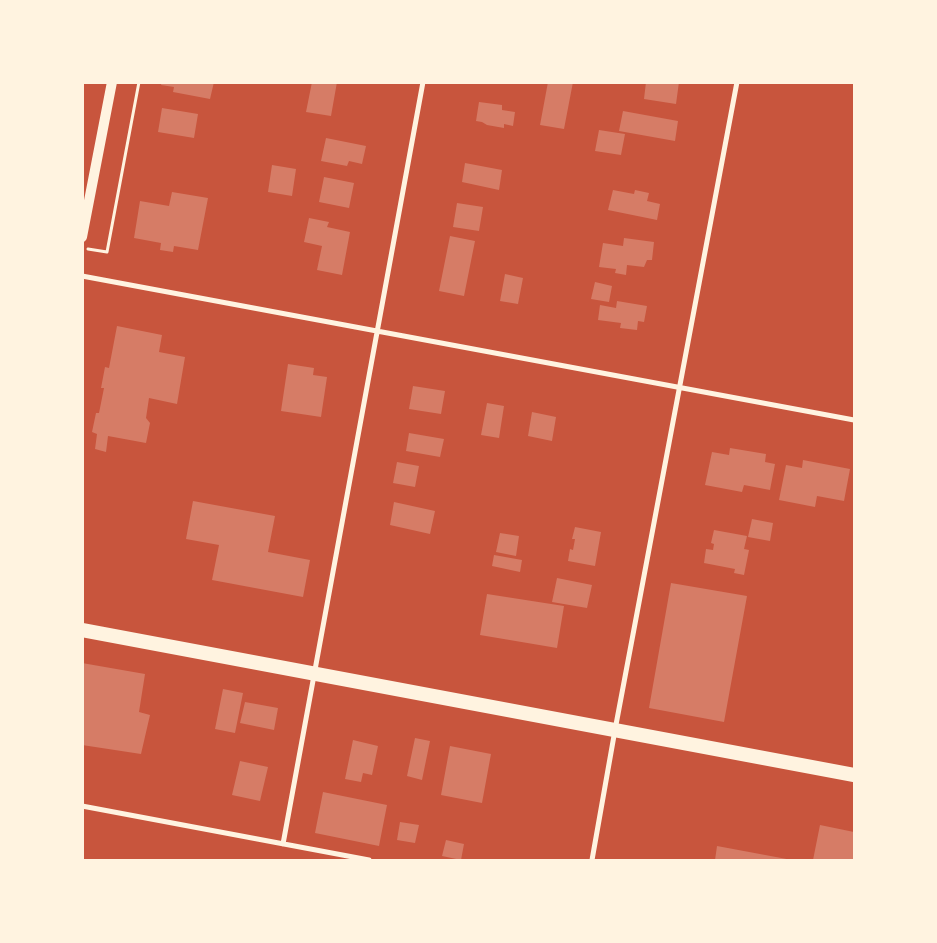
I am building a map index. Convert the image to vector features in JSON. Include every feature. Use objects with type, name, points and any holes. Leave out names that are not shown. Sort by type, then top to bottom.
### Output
[{"type":"highway","points":[[82,630],[854,775]]},
{"type":"main road","points":[[82,237],[112,82]]},
{"type":"street","points":[[283,844],[423,82]]},
{"type":"street","points":[[592,860],[737,82]]},
{"type":"street","points":[[82,276],[854,420]]},
{"type":"street","points":[[82,806],[369,860]]},
{"type":"path","points":[[82,248],[107,252],[139,82]]},
{"type":"building","points":[[162,82],[214,82],[210,99],[173,92],[174,87],[161,85]]},
{"type":"building","points":[[312,82],[337,82],[331,116],[306,112]]},
{"type":"building","points":[[548,82],[573,82],[564,129],[540,125]]},
{"type":"building","points":[[646,82],[679,82],[676,104],[644,99]]},
{"type":"building","points":[[479,102],[502,105],[502,110],[515,112],[513,126],[504,124],[504,128],[476,121]]},
{"type":"building","points":[[162,108],[198,114],[194,138],[158,132]]},
{"type":"building","points":[[623,111],[678,121],[675,141],[619,131]]},
{"type":"building","points":[[599,130],[625,134],[621,155],[595,151]]},
{"type":"building","points":[[326,138],[366,146],[362,164],[349,161],[347,166],[321,161]]},
{"type":"building","points":[[465,163],[502,170],[499,190],[462,182]]},
{"type":"building","points":[[272,165],[296,169],[292,196],[268,192]]},
{"type":"building","points":[[324,177],[354,183],[349,208],[319,202]]},
{"type":"building","points":[[613,190],[634,194],[635,190],[649,193],[647,201],[660,204],[657,220],[608,210]]},
{"type":"building","points":[[172,192],[208,198],[198,250],[174,246],[173,252],[160,250],[161,243],[134,238],[140,201],[169,206]]},
{"type":"building","points":[[457,203],[483,207],[479,231],[453,227]]},
{"type":"building","points":[[309,218],[329,222],[327,227],[350,232],[342,275],[317,270],[322,246],[304,242]]},
{"type":"building","points":[[450,236],[475,241],[464,296],[439,291]]},
{"type":"building","points":[[624,238],[654,242],[652,260],[647,260],[644,267],[627,265],[626,275],[615,273],[616,269],[599,267],[603,243],[623,246]]},
{"type":"building","points":[[505,274],[523,278],[518,304],[500,301]]},
{"type":"building","points":[[595,282],[612,286],[609,302],[591,299]]},
{"type":"building","points":[[617,301],[647,306],[644,322],[638,321],[637,330],[620,328],[621,323],[598,320],[600,305],[616,308]]},
{"type":"building","points":[[117,326],[162,335],[159,352],[185,357],[177,404],[149,398],[146,418],[150,423],[146,443],[108,436],[106,452],[95,449],[97,434],[92,432],[96,413],[99,413],[104,388],[101,388],[105,367],[109,368]]},
{"type":"building","points":[[288,364],[314,368],[313,375],[327,377],[321,417],[281,411]]},
{"type":"building","points":[[413,386],[445,391],[441,414],[409,409]]},
{"type":"building","points":[[487,403],[504,406],[499,438],[481,435]]},
{"type":"building","points":[[532,412],[556,417],[552,441],[528,436]]},
{"type":"building","points":[[409,433],[444,439],[440,457],[406,451]]},
{"type":"building","points":[[730,448],[766,454],[765,462],[775,464],[770,490],[744,485],[742,492],[705,485],[712,452],[729,455]]},
{"type":"building","points":[[803,460],[850,469],[844,501],[817,496],[815,507],[779,500],[786,465],[802,468]]},
{"type":"building","points":[[397,462],[419,466],[415,487],[393,483]]},
{"type":"building","points":[[193,501],[275,516],[268,552],[310,560],[303,597],[212,580],[219,545],[186,539]]},
{"type":"building","points":[[394,502],[435,511],[430,534],[390,525]]},
{"type":"building","points":[[752,519],[773,523],[770,541],[748,537]]},
{"type":"building","points":[[575,527],[601,532],[595,566],[568,561],[570,549],[573,550],[575,539],[572,539]]},
{"type":"building","points":[[714,530],[747,536],[744,549],[749,550],[744,575],[734,573],[735,569],[704,563],[706,549],[713,550],[714,544],[711,543]]},
{"type":"building","points":[[500,533],[519,536],[516,556],[496,552]]},
{"type":"building","points":[[494,555],[522,560],[520,572],[492,566]]},
{"type":"building","points":[[557,578],[592,585],[587,608],[552,602]]},
{"type":"building","points":[[671,583],[747,596],[724,722],[649,708]]},
{"type":"building","points":[[487,594],[564,606],[557,648],[480,635]]},
{"type":"building","points":[[82,663],[145,674],[139,712],[150,715],[141,754],[82,745]]},
{"type":"building","points":[[223,689],[243,693],[235,733],[215,729]]},
{"type":"building","points":[[245,702],[278,708],[274,730],[240,723]]},
{"type":"building","points":[[415,738],[430,741],[422,780],[407,776]]},
{"type":"building","points":[[353,740],[378,746],[372,775],[363,773],[361,782],[345,779]]},
{"type":"building","points":[[450,746],[491,754],[482,803],[441,795]]},
{"type":"building","points":[[240,761],[268,767],[260,801],[232,795]]},
{"type":"building","points":[[323,792],[387,805],[379,846],[315,833]]},
{"type":"building","points":[[400,822],[419,825],[415,843],[397,840]]},
{"type":"building","points":[[820,825],[854,832],[854,860],[813,860]]},
{"type":"building","points":[[446,840],[464,844],[461,860],[442,856]]},
{"type":"building","points":[[717,846],[792,860],[715,860]]}]
